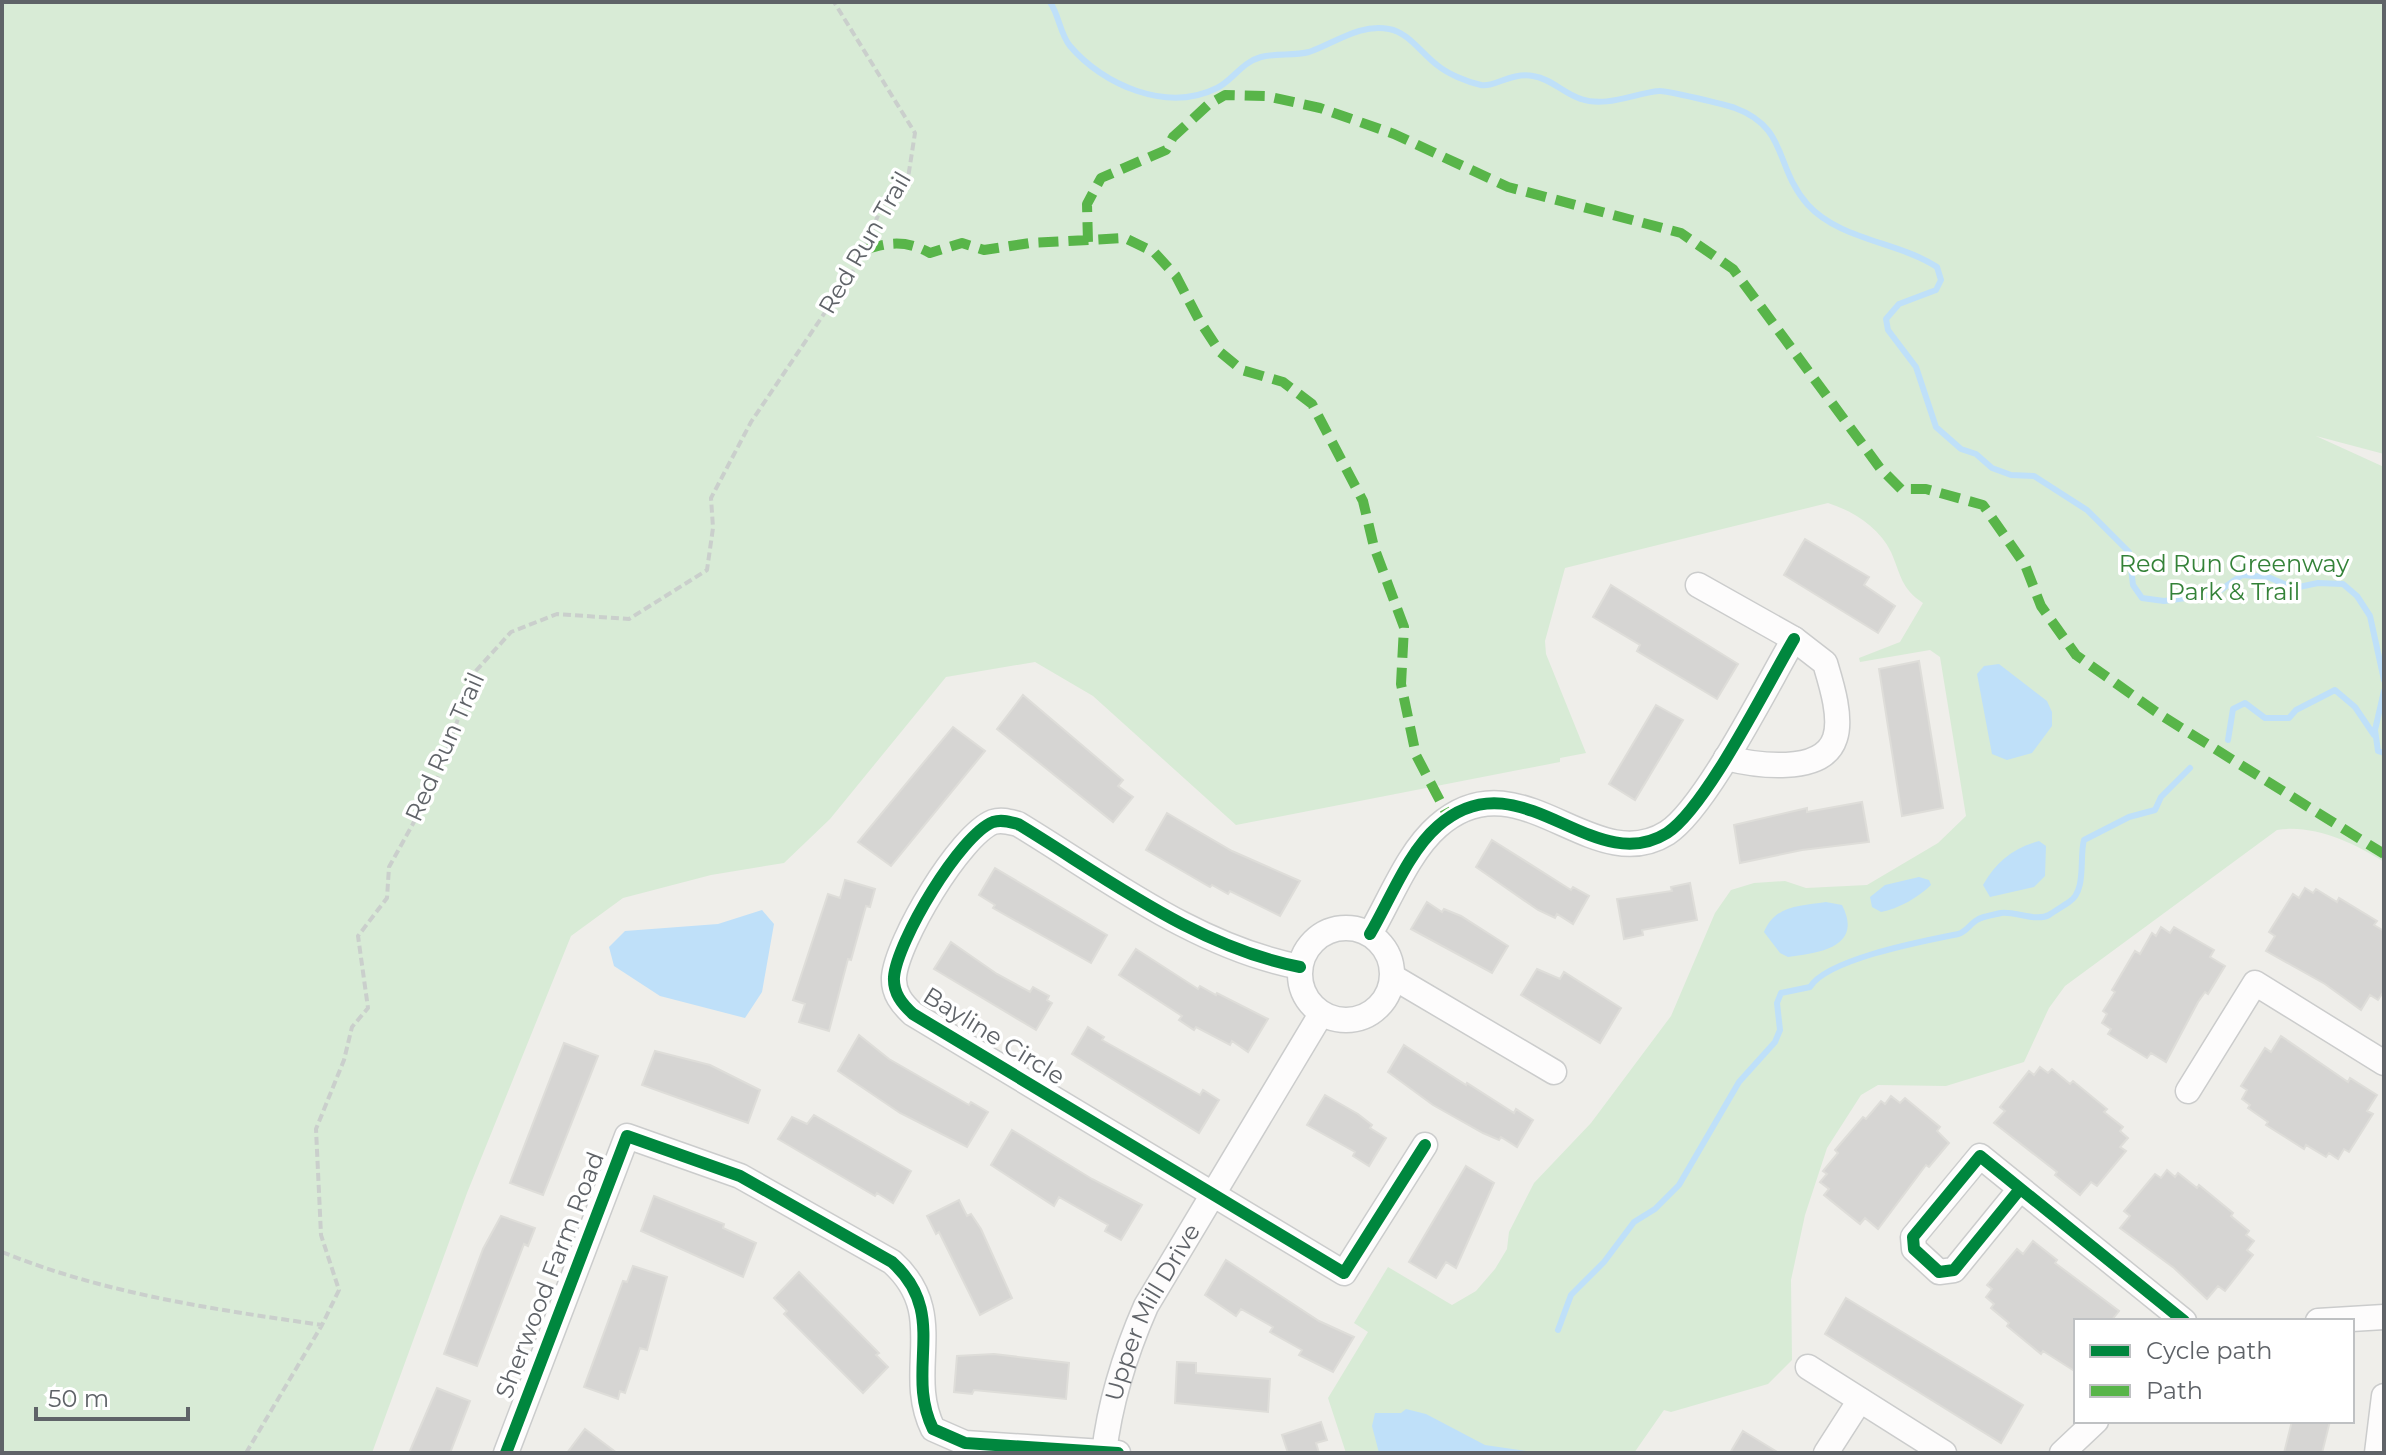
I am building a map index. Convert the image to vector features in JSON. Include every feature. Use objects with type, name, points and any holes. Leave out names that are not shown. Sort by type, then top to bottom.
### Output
[{"type":"street","points":[[1698,585],[1794,639],[1825,663],[1836,722],[1835,739],[1826,753],[1768,767],[1726,758]]},
{"type":"street","points":[[1370,934],[1422,844],[1454,813],[1477,805],[1504,802],[1553,817],[1604,842],[1646,840],[1666,834],[1682,821],[1726,758],[1794,639]]},
{"type":"street","name":"Bayline Circle","points":[[1213,1195],[913,1014],[900,1002],[896,991],[894,978],[900,953],[926,902],[955,857],[982,829],[1004,821],[1018,824],[1189,928],[1239,952],[1300,967]]},
{"type":"street","points":[[1356,929],[1370,934],[1388,953],[1393,977],[1380,1007],[1352,1021],[1321,1014],[1303,994],[1300,967],[1304,953],[1326,932],[1356,929]]},
{"type":"street","points":[[1393,977],[1554,1072]]},
{"type":"street","points":[[2188,1091],[2255,983],[2384,1063]]},
{"type":"street","name":"Upper Mill Drive","points":[[1109,1453],[1110,1409],[1125,1355],[1146,1306],[1321,1014]]},
{"type":"street","name":"Sherwood Farm Road","points":[[506,1453],[627,1136],[740,1176],[892,1262],[908,1277],[924,1314],[922,1394],[924,1411],[933,1429],[965,1443],[1109,1453]]},
{"type":"street","points":[[1213,1195],[1344,1273],[1425,1145]]},
{"type":"street","points":[[2020,1189],[1954,1270],[1939,1272],[1914,1249],[1913,1237],[1980,1156],[2182,1319]]},
{"type":"street","points":[[2351,1319],[2384,1317]]},
{"type":"street","points":[[1808,1367],[1944,1453]]},
{"type":"street","points":[[2377,1453],[2384,1396]]},
{"type":"street","points":[[1826,1453],[1860,1400]]},
{"type":"street","points":[[2062,1453],[2094,1423]]},
{"type":"path","points":[[2,1252],[96,1286],[158,1300],[322,1325],[246,1453]]},
{"type":"green space","name":"Red Run Greenway Park & Trail","points":[[2,2],[2384,2],[2384,454],[2316,436],[2384,467],[2384,862],[2360,848],[2319,832],[2277,830],[2065,986],[2049,1008],[2024,1062],[1946,1086],[1878,1085],[1861,1095],[1827,1148],[1805,1215],[1791,1280],[1792,1360],[1768,1384],[1671,1412],[1664,1410],[1634,1453],[1346,1453],[1328,1398],[1368,1332],[1354,1323],[1388,1267],[1452,1305],[1476,1291],[1507,1249],[1509,1232],[1534,1183],[1591,1123],[1671,1016],[1715,913],[1731,890],[1754,883],[1785,881],[1806,888],[1867,885],[1938,843],[1966,816],[1940,657],[1930,650],[1860,662],[1859,658],[1900,642],[1923,603],[1906,587],[1880,535],[1856,515],[1828,503],[1565,568],[1545,641],[1546,654],[1586,753],[1560,758],[1560,762],[1236,825],[1093,696],[1035,662],[946,677],[830,819],[784,863],[711,875],[623,898],[571,936],[467,1193],[372,1453],[2,1453]]},
{"type":"water","points":[[1999,664],[2047,701],[2052,712],[2052,726],[2032,753],[2007,760],[1992,754],[1977,674],[1984,666]]},
{"type":"water","points":[[2039,841],[2046,846],[2045,876],[2034,887],[1990,897],[1983,885],[1994,869],[2013,852]]},
{"type":"water","points":[[1919,877],[1929,880],[1931,885],[1914,898],[1881,912],[1872,907],[1870,897],[1885,885]]},
{"type":"water","points":[[1826,902],[1842,905],[1847,930],[1836,945],[1826,950],[1788,957],[1780,953],[1764,932],[1775,916],[1789,908]]},
{"type":"water","points":[[762,910],[774,924],[762,992],[745,1018],[660,996],[614,966],[609,947],[625,931],[718,924]]},
{"type":"water","points":[[1406,1409],[1426,1414],[1485,1445],[1540,1453],[1379,1453],[1372,1426],[1375,1413],[1401,1413]]},
{"type":"building","points":[[1805,539],[1869,577],[1864,585],[1895,606],[1878,633],[1784,575]]},
{"type":"building","points":[[1611,585],[1738,664],[1717,699],[1637,651],[1640,645],[1593,617]]},
{"type":"building","points":[[1919,661],[1943,808],[1902,816],[1879,669]]},
{"type":"building","points":[[1023,695],[1123,780],[1118,786],[1133,797],[1113,822],[997,729]]},
{"type":"building","points":[[1656,705],[1683,720],[1635,800],[1609,784]]},
{"type":"building","points":[[953,727],[985,751],[891,866],[858,842]]},
{"type":"building","points":[[1862,802],[1869,842],[1802,850],[1740,863],[1734,825],[1807,808],[1807,812]]},
{"type":"building","points":[[1167,813],[1232,851],[1300,881],[1280,916],[1230,891],[1228,894],[1212,885],[1210,887],[1146,850]]},
{"type":"building","points":[[1492,840],[1571,890],[1573,887],[1589,896],[1573,924],[1557,914],[1555,918],[1538,910],[1476,867]]},
{"type":"building","points":[[995,868],[1107,935],[1091,963],[993,908],[995,905],[979,895]]},
{"type":"building","points":[[845,880],[875,889],[870,907],[866,906],[851,960],[848,959],[829,1031],[799,1022],[805,1004],[793,1000],[828,894],[840,898]]},
{"type":"building","points":[[1690,883],[1697,920],[1642,930],[1643,935],[1624,939],[1617,899],[1672,891],[1671,887]]},
{"type":"building","points":[[2305,888],[2313,893],[2316,889],[2337,902],[2339,898],[2377,921],[2374,925],[2384,931],[2384,991],[2378,1000],[2370,995],[2361,1010],[2325,984],[2266,951],[2275,936],[2269,932],[2293,894],[2299,898]]},
{"type":"building","points":[[1427,902],[1442,912],[1444,909],[1461,916],[1508,946],[1492,973],[1411,929]]},
{"type":"building","points":[[2161,927],[2170,933],[2174,927],[2214,950],[2210,957],[2225,966],[2208,994],[2205,992],[2198,1002],[2166,1062],[2151,1053],[2147,1058],[2108,1034],[2111,1029],[2102,1023],[2107,1014],[2103,1011],[2115,992],[2112,990],[2135,951],[2140,954],[2152,933],[2156,936]]},
{"type":"building","points":[[951,942],[997,974],[1030,992],[1033,987],[1049,996],[1047,1000],[1052,1003],[1036,1030],[934,969]]},
{"type":"building","points":[[1136,949],[1198,989],[1200,986],[1217,993],[1268,1019],[1248,1052],[1232,1041],[1230,1045],[1196,1027],[1194,1030],[1179,1020],[1182,1016],[1119,975]]},
{"type":"building","points":[[1537,969],[1560,979],[1564,972],[1621,1008],[1600,1043],[1521,995]]},
{"type":"building","points":[[1088,1027],[1104,1037],[1102,1040],[1200,1095],[1203,1090],[1219,1100],[1199,1133],[1072,1054]]},
{"type":"building","points":[[859,1035],[889,1059],[969,1105],[971,1102],[988,1112],[967,1147],[900,1113],[838,1071]]},
{"type":"building","points":[[2281,1036],[2348,1082],[2350,1078],[2377,1095],[2367,1111],[2373,1114],[2349,1152],[2344,1149],[2338,1159],[2329,1153],[2326,1157],[2306,1145],[2304,1149],[2266,1125],[2268,1122],[2248,1108],[2250,1105],[2242,1099],[2247,1090],[2241,1086],[2265,1048],[2271,1052]]},
{"type":"building","points":[[564,1043],[598,1056],[543,1195],[510,1183]]},
{"type":"building","points":[[1404,1045],[1514,1113],[1516,1109],[1533,1120],[1517,1147],[1501,1137],[1499,1140],[1483,1133],[1433,1105],[1388,1072]]},
{"type":"building","points":[[655,1051],[710,1065],[760,1090],[748,1123],[642,1085]]},
{"type":"building","points":[[2040,1067],[2048,1073],[2052,1069],[2070,1084],[2073,1081],[2107,1109],[2104,1112],[2123,1127],[2120,1131],[2128,1138],[2120,1147],[2126,1151],[2097,1186],[2091,1182],[2080,1195],[2055,1175],[2057,1172],[1994,1123],[2005,1111],[2000,1107],[2029,1071],[2034,1075]]},
{"type":"building","points":[[1325,1095],[1358,1114],[1372,1125],[1370,1128],[1386,1138],[1369,1166],[1353,1156],[1355,1152],[1307,1125]]},
{"type":"building","points":[[1891,1096],[1900,1103],[1905,1098],[1940,1127],[1937,1131],[1949,1143],[1929,1167],[1926,1165],[1878,1229],[1865,1218],[1860,1224],[1824,1195],[1829,1189],[1820,1182],[1827,1174],[1823,1171],[1838,1153],[1835,1150],[1863,1117],[1866,1119],[1881,1101],[1885,1104]]},
{"type":"building","points":[[814,1115],[911,1171],[893,1203],[877,1193],[875,1196],[778,1139],[792,1117],[807,1124]]},
{"type":"building","points":[[1012,1130],[1092,1179],[1142,1205],[1121,1240],[1105,1231],[1108,1225],[1059,1197],[1054,1206],[991,1165]]},
{"type":"building","points":[[1466,1166],[1494,1183],[1456,1268],[1446,1262],[1436,1278],[1409,1262]]},
{"type":"building","points":[[2167,1170],[2175,1177],[2178,1173],[2197,1188],[2199,1185],[2233,1213],[2231,1216],[2249,1231],[2246,1235],[2254,1241],[2247,1250],[2253,1255],[2225,1291],[2218,1286],[2207,1299],[2174,1268],[2120,1228],[2130,1216],[2124,1211],[2155,1174],[2161,1178]]},
{"type":"building","points":[[654,1196],[724,1224],[723,1228],[756,1243],[743,1277],[641,1231]]},
{"type":"building","points":[[959,1200],[967,1216],[971,1214],[981,1229],[1012,1298],[980,1315],[939,1232],[936,1234],[927,1216]]},
{"type":"building","points":[[501,1216],[535,1228],[528,1246],[524,1244],[477,1366],[444,1354],[483,1249]]},
{"type":"building","points":[[2033,1241],[2057,1260],[2055,1263],[2119,1311],[2113,1319],[2074,1319],[2074,1371],[2043,1351],[2041,1354],[2007,1326],[2009,1323],[1991,1308],[1994,1304],[1986,1297],[1992,1289],[1987,1285],[2017,1249],[2023,1254]]},
{"type":"building","points":[[1226,1260],[1319,1321],[1354,1337],[1333,1372],[1299,1355],[1302,1350],[1270,1332],[1273,1327],[1241,1309],[1236,1316],[1205,1295]]},
{"type":"building","points":[[633,1266],[667,1277],[647,1350],[640,1348],[625,1393],[620,1391],[618,1399],[584,1387],[623,1281],[627,1282]]},
{"type":"building","points":[[799,1272],[879,1353],[876,1355],[888,1367],[863,1393],[784,1314],[787,1311],[774,1298]]},
{"type":"building","points":[[1846,1298],[2023,1405],[2001,1443],[1825,1334]]},
{"type":"building","points":[[994,1354],[1069,1363],[1066,1399],[974,1390],[972,1394],[954,1392],[957,1356]]},
{"type":"building","points":[[1177,1362],[1196,1363],[1196,1373],[1270,1379],[1268,1412],[1175,1403]]},
{"type":"building","points":[[437,1388],[470,1401],[450,1453],[409,1453]]},
{"type":"building","points":[[1321,1422],[1327,1440],[1316,1443],[1319,1453],[1288,1453],[1282,1435]]},
{"type":"building","points":[[2292,1423],[2330,1423],[2322,1453],[2284,1453]]},
{"type":"building","points":[[585,1429],[617,1453],[567,1453]]},
{"type":"building","points":[[1743,1431],[1779,1453],[1730,1453]]},
{"type":"waterway","points":[[1050,2],[1067,41],[1084,60],[1118,83],[1157,96],[1198,95],[1222,85],[1254,59],[1309,52],[1358,31],[1378,28],[1402,34],[1441,68],[1481,85],[1525,75],[1546,80],[1575,97],[1591,101],[1610,101],[1664,91],[1730,106],[1752,116],[1773,137],[1797,191],[1821,217],[1937,267],[1941,280],[1936,290],[1899,304],[1886,319],[1888,330],[1916,367],[1936,427],[1961,449],[1976,454],[1992,468],[2011,475],[2034,476],[2087,510],[2129,552],[2133,585],[2142,598],[2164,601],[2215,594],[2242,575],[2268,577],[2294,588],[2318,583],[2343,584],[2357,596],[2370,616],[2384,680]]},
{"type":"waterway","points":[[2228,740],[2233,709],[2245,703],[2265,718],[2289,718],[2296,710],[2335,690],[2355,707],[2374,735]]},
{"type":"waterway","points":[[2384,691],[2375,730],[2378,751],[2384,753]]},
{"type":"waterway","points":[[1558,1330],[1571,1295],[1604,1262],[1634,1222],[1655,1209],[1679,1185],[1739,1082],[1775,1042],[1780,1030],[1777,1003],[1781,993],[1810,987],[1820,977],[1855,960],[1900,946],[1961,933],[1985,917],[2001,913],[2038,917],[2049,915],[2075,897],[2084,840],[2129,817],[2155,810],[2161,797],[2190,768]]},
{"type":"marked path","points":[[1088,242],[1087,204],[1101,178],[1166,150],[1173,137],[1209,104],[1225,95],[1266,96],[1320,108],[1394,134],[1508,187],[1681,233],[1733,269],[1880,468],[1901,489],[1926,489],[1983,505],[2025,565],[2041,606],[2076,655],[2159,714],[2384,854]]},
{"type":"marked path","points":[[864,250],[897,244],[930,253],[962,243],[984,250],[1030,243],[1125,238],[1154,252],[1176,276],[1220,352],[1242,370],[1283,382],[1312,404],[1363,501],[1374,547],[1404,627],[1401,684],[1416,755],[1449,818]]},
{"type":"cycle path","points":[[1370,934],[1400,877],[1427,837],[1438,826],[1468,808],[1498,803],[1527,809],[1611,842],[1639,843],[1667,833],[1700,798],[1794,639]]},
{"type":"cycle path","points":[[1300,967],[1225,944],[1189,927],[1119,888],[1018,824],[1000,821],[979,831],[932,891],[906,939],[894,983],[899,998],[913,1014],[1344,1273],[1425,1145]]},
{"type":"cycle path","points":[[506,1453],[627,1136],[740,1176],[892,1262],[909,1282],[919,1302],[923,1322],[925,1407],[933,1429],[965,1443],[1118,1453]]},
{"type":"cycle path","points":[[2020,1189],[1954,1270],[1939,1272],[1914,1249],[1913,1237],[1980,1156],[2182,1319]]}]
